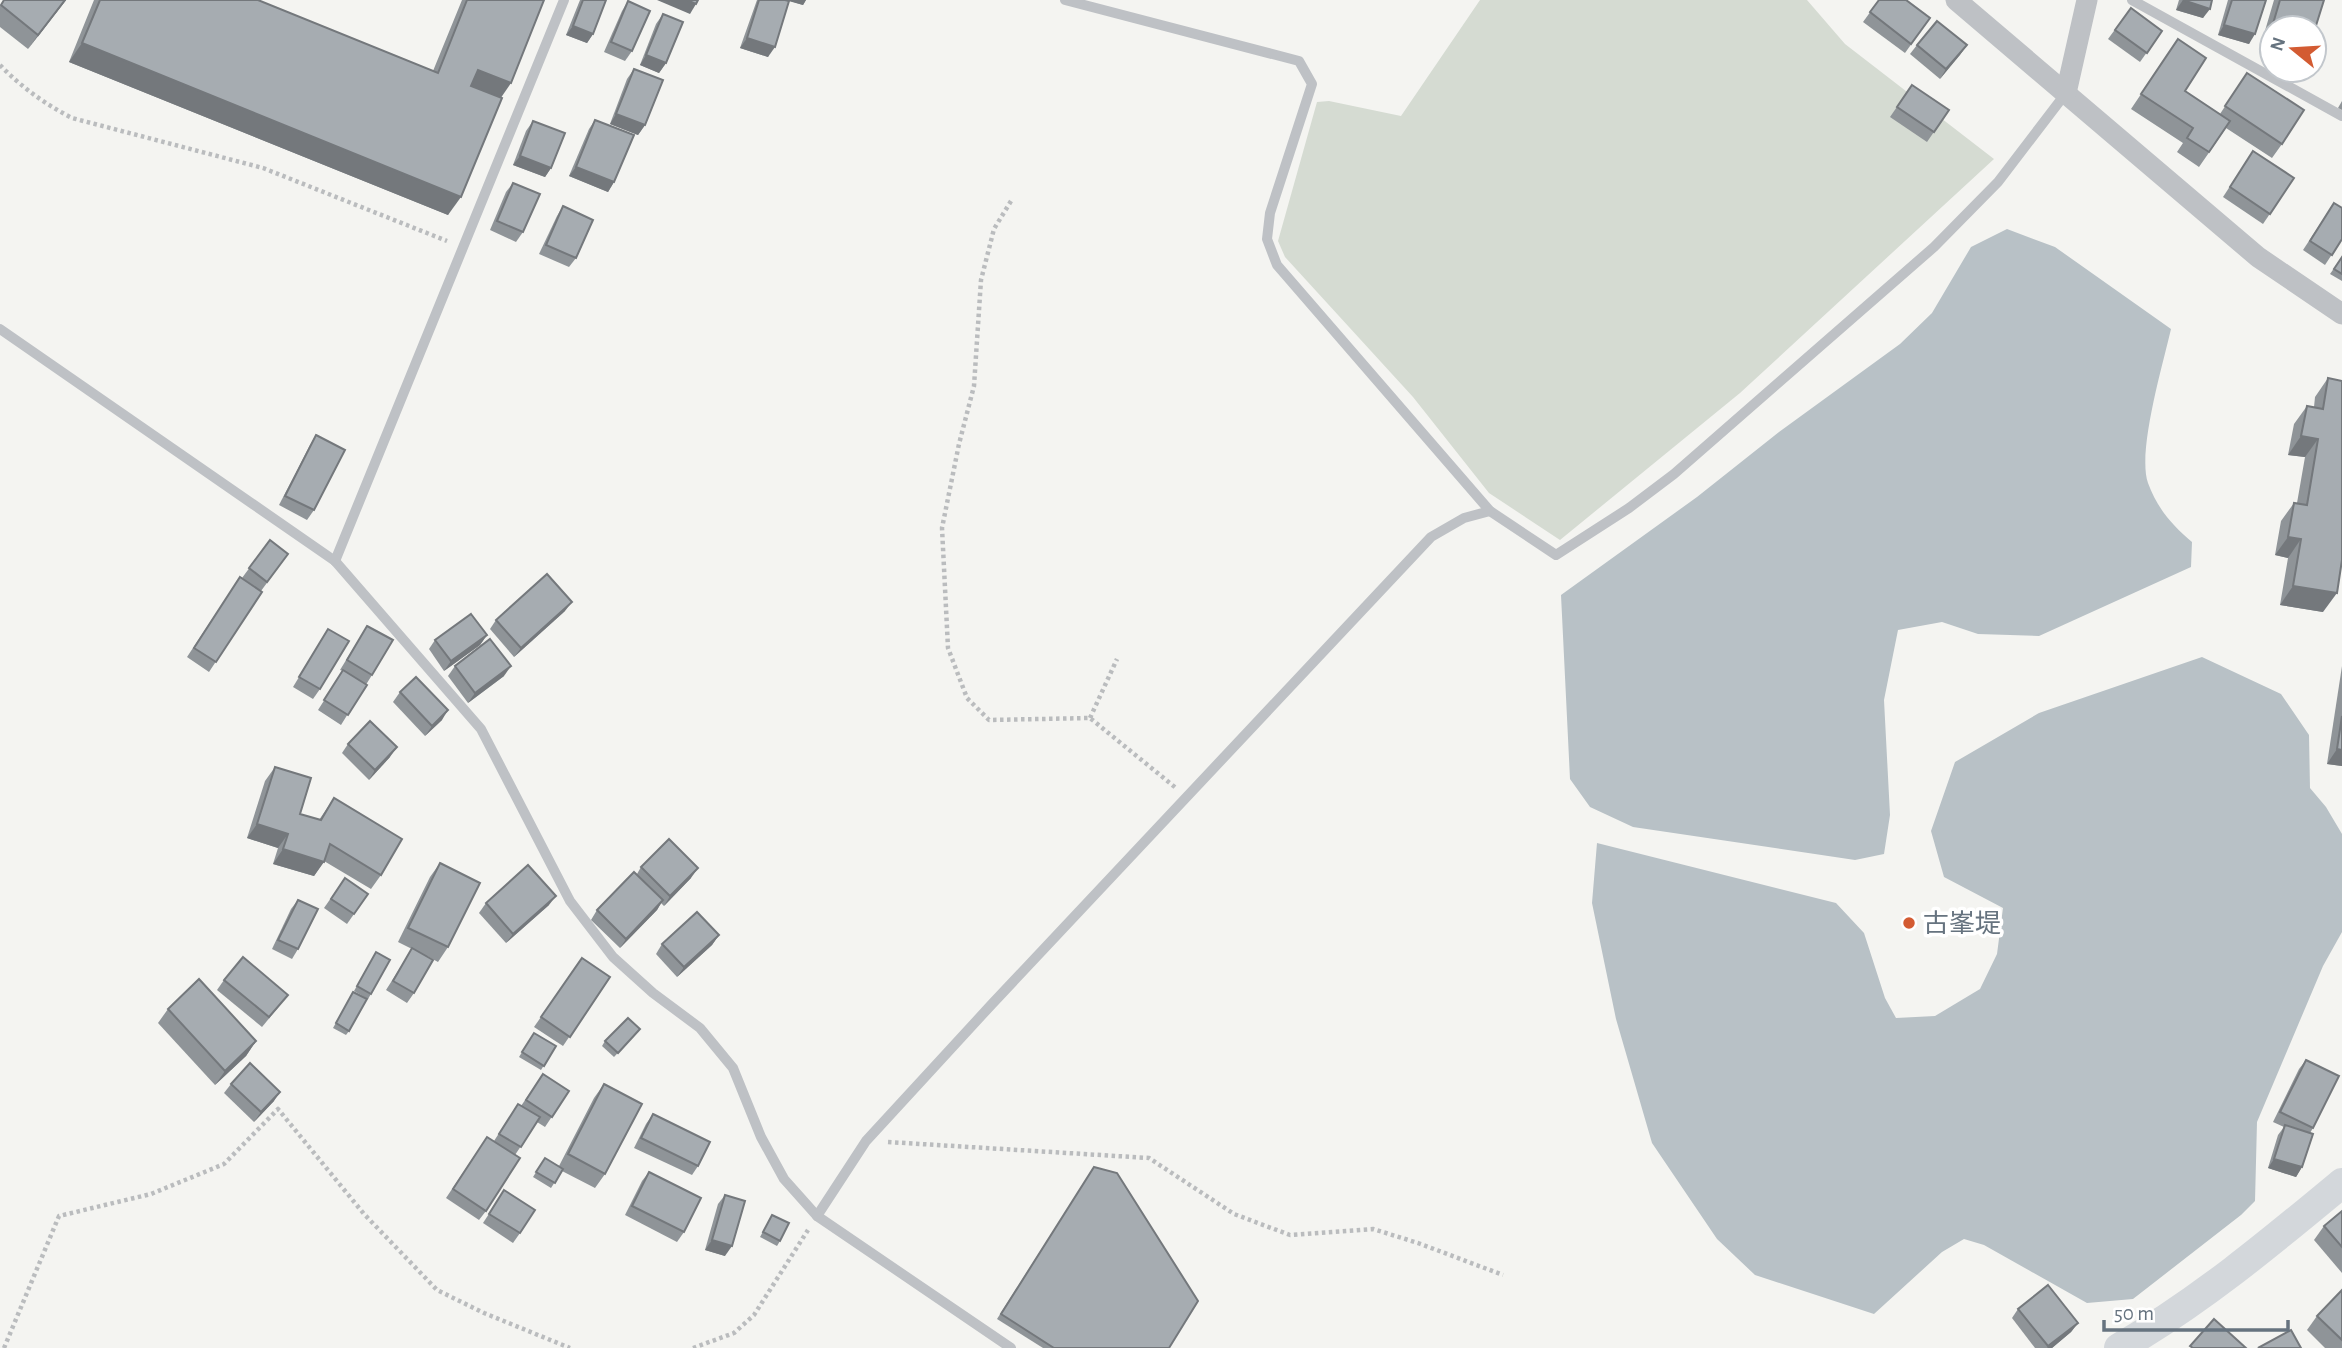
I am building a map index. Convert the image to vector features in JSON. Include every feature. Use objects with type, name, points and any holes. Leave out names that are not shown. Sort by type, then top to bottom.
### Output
[{"type":"main road","points":[[2119,1348],[2161,1324],[2249,1260],[2342,1183]]},
{"type":"street","points":[[1956,0],[2258,257],[2342,314]]},
{"type":"street","points":[[2066,93],[2087,0]]},
{"type":"lane","points":[[335,561],[564,0]]},
{"type":"lane","points":[[1065,0],[1299,61],[1312,84],[1270,213],[1267,239],[1277,265],[1490,511],[1556,555],[1629,508],[1674,474],[1934,247],[1998,182],[2066,93]]},
{"type":"lane","points":[[2132,0],[2342,116]]},
{"type":"lane","points":[[0,329],[335,561],[481,729],[570,901],[613,957],[653,993],[700,1028],[733,1068],[761,1137],[784,1179],[817,1216],[1011,1348]]},
{"type":"lane","points":[[817,1216],[866,1140],[1431,537],[1464,518],[1490,511]]},
{"type":"path","points":[[0,65],[50,107],[72,118],[263,168],[464,248]]},
{"type":"path","points":[[1011,201],[994,229],[981,280],[975,386],[959,444],[942,528],[948,648],[967,698],[989,720],[1090,718],[1187,798]]},
{"type":"path","points":[[1090,718],[1117,659]]},
{"type":"path","points":[[4,1348],[59,1216],[151,1195],[224,1164],[278,1109],[364,1214],[437,1290],[484,1313],[570,1348]]},
{"type":"path","points":[[866,1140],[1149,1158],[1234,1214],[1290,1235],[1373,1229],[1418,1242],[1503,1275]]},
{"type":"path","points":[[693,1348],[734,1333],[754,1315],[817,1216]]},
{"type":"shaded area","points":[[1480,0],[1807,0],[1845,44],[1994,159],[1740,393],[1560,540],[1489,493],[1413,397],[1285,257],[1278,241],[1317,102],[1329,101],[1401,116]]},
{"type":"shaded area","points":[[2007,229],[2055,247],[2171,329],[2148,430],[2146,469],[2148,483],[2161,508],[2192,542],[2191,567],[2039,636],[1978,634],[1942,622],[1898,630],[1884,700],[1890,815],[1884,854],[1855,860],[1633,827],[1590,807],[1570,779],[1561,595],[1697,497],[1779,432],[1900,344],[1932,313],[1971,247]]},
{"type":"shaded area","points":[[2202,657],[2281,694],[2309,735],[2310,788],[2326,807],[2342,834],[2342,932],[2323,966],[2257,1122],[2255,1201],[2241,1215],[2133,1299],[2087,1303],[1984,1245],[1964,1239],[1942,1252],[1874,1314],[1755,1275],[1717,1239],[1652,1143],[1616,1019],[1592,903],[1597,843],[1836,903],[1864,933],[1885,998],[1896,1018],[1935,1016],[1980,989],[1997,954],[2003,908],[1944,877],[1931,831],[1955,762],[2039,713]]},
{"type":"building","points":[[4,0],[65,0],[38,35],[1,5]]},
{"type":"building","points":[[100,0],[258,0],[438,73],[467,0],[544,0],[511,83],[478,70],[471,86],[502,98],[461,197],[82,43]]},
{"type":"building","points":[[583,0],[606,0],[593,34],[573,26]]},
{"type":"building","points":[[759,0],[789,1],[775,47],[747,38]]},
{"type":"building","points":[[1879,0],[1906,0],[1930,18],[1911,44],[1870,12]]},
{"type":"building","points":[[2183,0],[2212,0],[2210,9]]},
{"type":"building","points":[[2232,0],[2266,0],[2261,14],[2258,14],[2255,34],[2224,25]]},
{"type":"building","points":[[2280,0],[2324,0],[2320,14],[2276,14]]},
{"type":"building","points":[[628,1],[650,11],[632,51],[611,42]]},
{"type":"building","points":[[2131,8],[2162,31],[2147,53],[2115,30]]},
{"type":"building","points":[[663,14],[683,22],[666,63],[646,55]]},
{"type":"building","points":[[1937,21],[1967,45],[1946,69],[1917,45]]},
{"type":"building","points":[[2178,39],[2206,58],[2185,91],[2230,121],[2209,152],[2187,138],[2193,128],[2141,94]]},
{"type":"building","points":[[634,69],[663,80],[645,125],[616,114]]},
{"type":"building","points":[[2247,73],[2258,80],[2258,84],[2264,84],[2304,110],[2282,144],[2225,106]]},
{"type":"building","points":[[1912,85],[1949,110],[1934,132],[1897,107]]},
{"type":"building","points":[[595,120],[634,135],[614,182],[576,167]]},
{"type":"building","points":[[533,121],[565,133],[551,168],[520,156]]},
{"type":"building","points":[[2253,151],[2294,178],[2270,214],[2230,187]]},
{"type":"building","points":[[513,183],[540,194],[523,232],[497,221]]},
{"type":"building","points":[[2334,203],[2342,208],[2342,239],[2332,255],[2310,241]]},
{"type":"building","points":[[563,206],[593,220],[576,258],[546,245]]},
{"type":"building","points":[[2342,257],[2342,274],[2334,269]]},
{"type":"building","points":[[2328,378],[2342,381],[2342,560],[2337,593],[2293,586],[2301,539],[2288,537],[2294,503],[2307,505],[2318,439],[2301,436],[2307,406],[2323,409]]},
{"type":"building","points":[[316,435],[345,450],[314,510],[285,496]]},
{"type":"building","points":[[270,540],[288,554],[267,582],[249,568]]},
{"type":"building","points":[[547,574],[572,602],[521,648],[496,620]]},
{"type":"building","points":[[240,577],[262,592],[216,662],[194,648]]},
{"type":"building","points":[[471,614],[487,635],[451,661],[435,640]]},
{"type":"building","points":[[367,626],[393,640],[372,675],[347,660]]},
{"type":"building","points":[[328,629],[349,641],[320,689],[299,677]]},
{"type":"building","points":[[490,639],[511,666],[475,693],[455,666]]},
{"type":"building","points":[[343,670],[367,685],[348,715],[324,700]]},
{"type":"building","points":[[416,677],[448,710],[432,726],[400,692]]},
{"type":"building","points":[[2342,716],[2342,750],[2337,749]]},
{"type":"building","points":[[370,721],[397,747],[375,770],[348,744]]},
{"type":"building","points":[[275,767],[311,778],[300,814],[321,820],[334,798],[402,839],[381,875],[330,844],[324,862],[283,849],[288,834],[257,824]]},
{"type":"building","points":[[669,839],[698,868],[670,896],[641,867]]},
{"type":"building","points":[[440,863],[480,883],[448,947],[408,928]]},
{"type":"building","points":[[528,865],[556,896],[513,934],[486,903]]},
{"type":"building","points":[[634,872],[663,900],[626,939],[597,910]]},
{"type":"building","points":[[345,878],[368,894],[354,914],[331,899]]},
{"type":"building","points":[[298,900],[318,909],[298,949],[278,940]]},
{"type":"building","points":[[697,912],[719,935],[684,967],[662,944]]},
{"type":"building","points":[[412,948],[433,960],[414,993],[393,981]]},
{"type":"building","points":[[376,952],[390,960],[371,994],[357,986]]},
{"type":"building","points":[[243,957],[288,995],[269,1017],[224,980]]},
{"type":"building","points":[[582,958],[610,977],[570,1037],[541,1017]]},
{"type":"building","points":[[199,979],[256,1041],[225,1071],[168,1009]]},
{"type":"building","points":[[353,992],[367,999],[349,1031],[336,1023]]},
{"type":"building","points":[[628,1018],[640,1029],[618,1053],[605,1041]]},
{"type":"building","points":[[534,1033],[556,1046],[544,1066],[522,1052]]},
{"type":"building","points":[[2306,1060],[2339,1076],[2313,1128],[2280,1112]]},
{"type":"building","points":[[250,1063],[280,1092],[261,1112],[231,1084]]},
{"type":"building","points":[[543,1074],[569,1091],[552,1117],[526,1100]]},
{"type":"building","points":[[604,1084],[642,1104],[605,1174],[568,1154]]},
{"type":"building","points":[[518,1104],[540,1117],[521,1147],[499,1134]]},
{"type":"building","points":[[653,1114],[710,1142],[698,1166],[641,1138]]},
{"type":"building","points":[[2285,1125],[2313,1134],[2302,1167],[2274,1159]]},
{"type":"building","points":[[487,1137],[520,1158],[486,1211],[453,1189]]},
{"type":"building","points":[[545,1158],[563,1169],[555,1183],[536,1172]]},
{"type":"building","points":[[1094,1167],[1117,1173],[1198,1301],[1169,1348],[1054,1348],[1001,1314]]},
{"type":"building","points":[[649,1172],[701,1198],[684,1232],[632,1206]]},
{"type":"building","points":[[504,1190],[535,1210],[520,1233],[489,1214]]},
{"type":"building","points":[[725,1195],[745,1201],[732,1246],[712,1240]]},
{"type":"building","points":[[2342,1211],[2342,1247],[2324,1226]]},
{"type":"building","points":[[772,1215],[789,1223],[780,1241],[763,1232]]},
{"type":"building","points":[[2048,1285],[2078,1323],[2048,1346],[2018,1309]]},
{"type":"building","points":[[2342,1290],[2342,1340],[2317,1316]]},
{"type":"building","points":[[2214,1319],[2246,1348],[2190,1346]]},
{"type":"building","points":[[2291,1330],[2301,1348],[2258,1348]]},
{"type":"place","name":"古峯堤","points":[[1909,923]]}]
